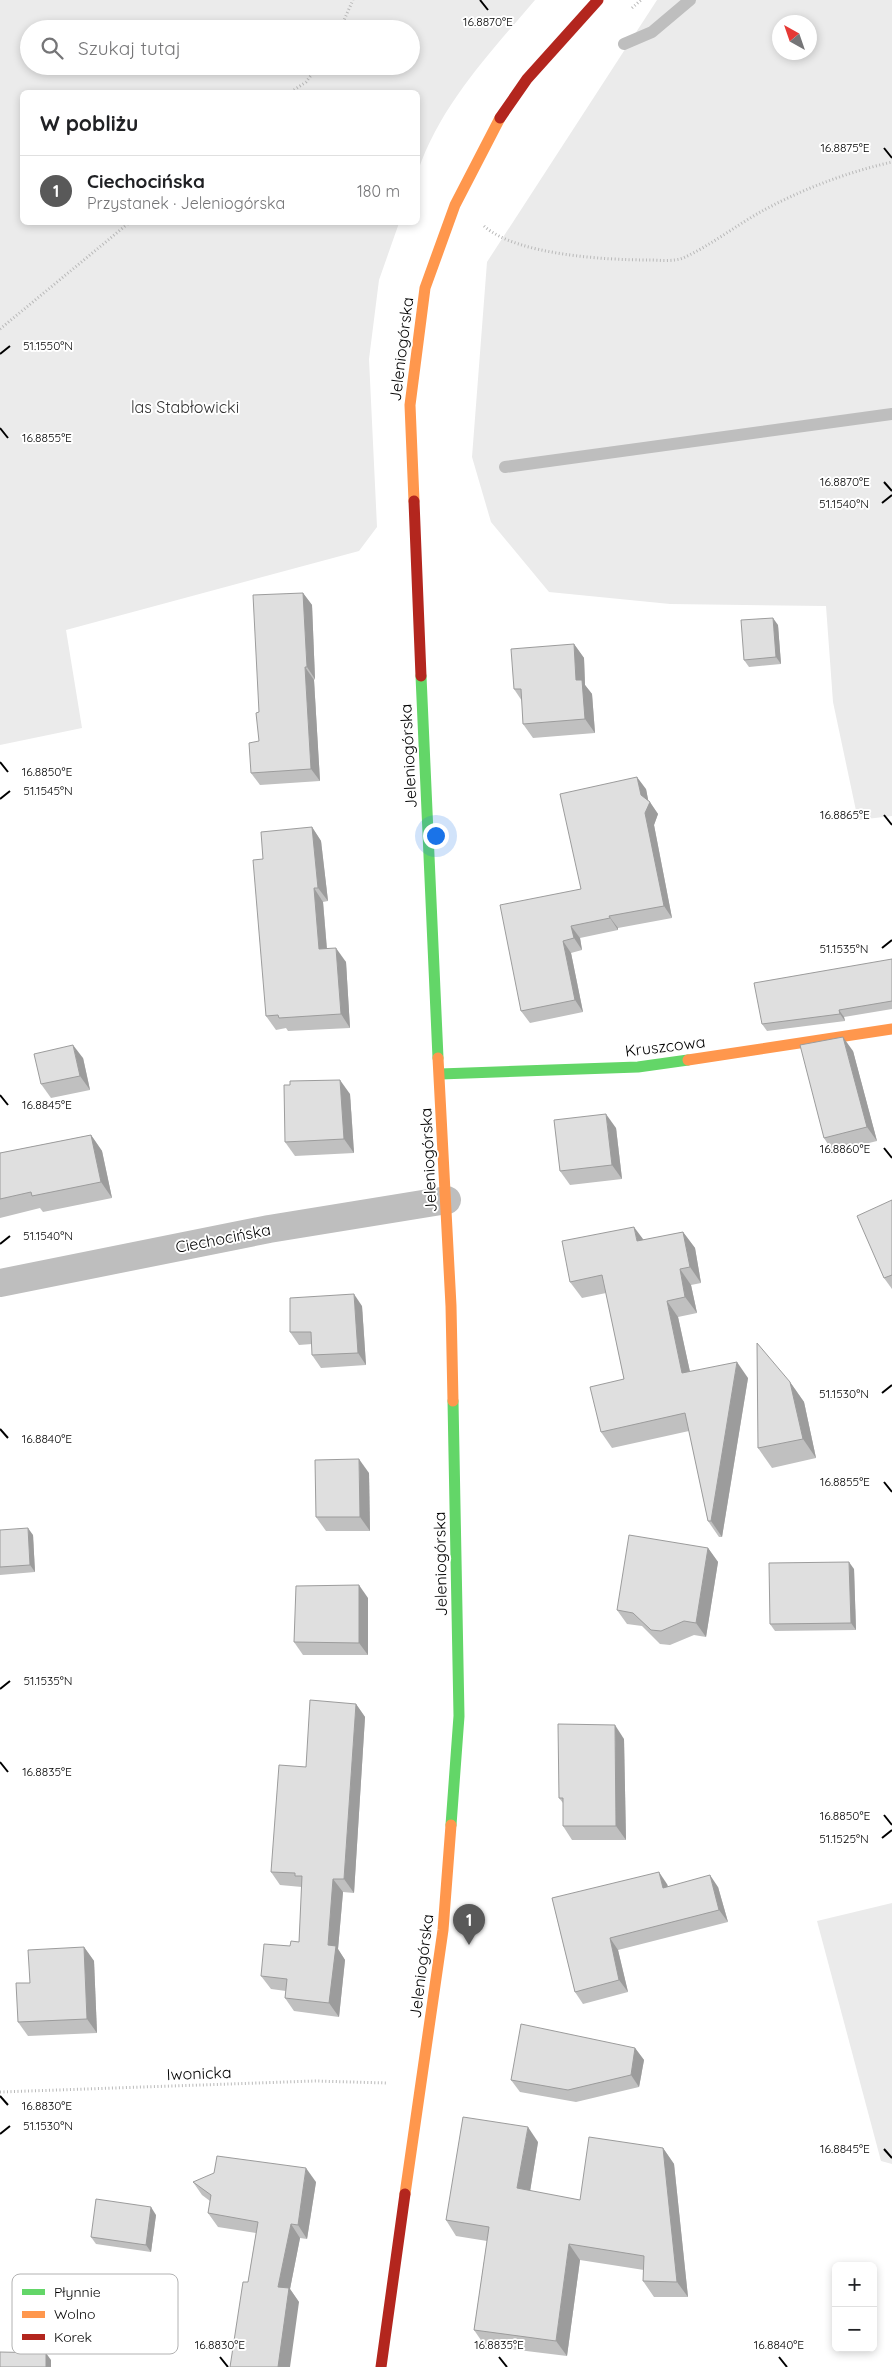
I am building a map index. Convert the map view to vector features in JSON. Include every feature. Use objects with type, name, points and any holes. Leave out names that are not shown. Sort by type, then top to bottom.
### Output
[{"type":"street","name":"Jeleniogórska","points":[[381,2367],[443,1930],[459,1716],[451,1306],[414,528],[410,405],[425,288],[455,205],[500,119],[527,79],[598,0]]},
{"type":"street","name":"Kruszcowa","points":[[440,1074],[638,1067],[758,1051],[892,1029]]},
{"type":"street","name":"Ciechocińska","points":[[0,1283],[260,1231],[447,1200]]},
{"type":"path","points":[[344,20],[353,0]]},
{"type":"path","points":[[627,13],[640,0]]},
{"type":"path","points":[[294,90],[306,82],[311,75]]},
{"type":"path","points":[[477,230],[480,222],[491,232],[528,246],[572,256],[613,260],[681,258],[765,210],[803,191],[847,174],[892,162]]},
{"type":"path","points":[[0,329],[126,225]]},
{"type":"path","name":"Iwonicka","points":[[0,2092],[315,2081],[392,2084]]},
{"type":"green space","name":"las Stabłowicki","points":[[0,0],[535,0],[484,60],[453,101],[440,123],[420,166],[420,90],[20,90],[20,225],[398,225],[379,280],[369,359],[377,527],[359,551],[66,630],[82,728],[0,745]]},
{"type":"green space","points":[[657,0],[892,0],[892,816],[858,820],[833,702],[826,606],[670,604],[549,592],[491,522],[472,457],[487,262]]},
{"type":"green space","points":[[892,1903],[892,2164],[881,2161],[817,1921]]},
{"type":"building","points":[[303,593],[311,769],[251,773],[249,743],[259,741],[256,713],[259,712],[253,595]]},
{"type":"building","points":[[773,618],[776,657],[744,660],[741,620]]},
{"type":"building","points":[[574,644],[576,680],[582,680],[585,719],[523,724],[521,689],[514,689],[511,649]]},
{"type":"building","points":[[637,777],[641,795],[650,802],[645,813],[664,906],[609,916],[610,918],[571,926],[574,938],[563,941],[575,1000],[521,1011],[500,905],[581,889],[560,794]]},
{"type":"building","points":[[312,827],[318,888],[314,888],[319,949],[336,948],[341,1014],[279,1018],[278,1015],[266,1016],[253,860],[263,859],[261,832]]},
{"type":"building","points":[[892,959],[892,1001],[839,1010],[840,1014],[762,1024],[754,983]]},
{"type":"building","points":[[843,1037],[867,1127],[824,1138],[800,1045]]},
{"type":"building","points":[[73,1045],[80,1076],[41,1084],[34,1054]]},
{"type":"building","points":[[340,1080],[344,1139],[285,1142],[284,1085],[290,1085],[290,1081]]},
{"type":"building","points":[[606,1114],[612,1165],[560,1171],[554,1120]]},
{"type":"building","points":[[91,1135],[101,1182],[32,1196],[31,1192],[0,1199],[0,1153]]},
{"type":"building","points":[[892,1200],[892,1275],[884,1278],[857,1216]]},
{"type":"building","points":[[634,1227],[637,1241],[683,1232],[690,1267],[680,1269],[685,1297],[667,1301],[682,1373],[737,1362],[711,1521],[708,1521],[685,1413],[601,1432],[590,1387],[624,1379],[602,1275],[570,1282],[562,1241]]},
{"type":"building","points":[[354,1294],[358,1353],[312,1355],[311,1332],[290,1332],[290,1298]]},
{"type":"building","points":[[757,1343],[790,1382],[803,1439],[758,1448]]},
{"type":"building","points":[[359,1459],[360,1517],[316,1517],[315,1460]]},
{"type":"building","points":[[28,1528],[30,1565],[0,1567],[0,1530]]},
{"type":"building","points":[[629,1535],[708,1548],[696,1623],[684,1621],[661,1631],[651,1630],[633,1613],[617,1610]]},
{"type":"building","points":[[849,1562],[851,1623],[770,1624],[769,1563]]},
{"type":"building","points":[[359,1585],[359,1643],[294,1642],[296,1586]]},
{"type":"building","points":[[310,1700],[356,1704],[344,1879],[333,1879],[328,1945],[336,1946],[329,2003],[285,1998],[287,1979],[261,1976],[264,1944],[290,1946],[291,1941],[299,1942],[302,1876],[295,1876],[295,1873],[271,1872],[279,1765],[306,1767]]},
{"type":"building","points":[[558,1724],[615,1725],[616,1826],[563,1826],[563,1798],[559,1798]]},
{"type":"building","points":[[659,1872],[663,1888],[710,1875],[719,1910],[610,1938],[619,1980],[575,1992],[552,1898]]},
{"type":"building","points":[[84,1947],[87,2019],[18,2022],[16,1983],[30,1983],[28,1950]]},
{"type":"building","points":[[521,2024],[635,2048],[631,2075],[568,2090],[511,2080]]},
{"type":"building","points":[[463,2117],[528,2127],[517,2188],[580,2200],[589,2137],[663,2148],[677,2282],[643,2281],[644,2256],[569,2244],[556,2341],[474,2330],[489,2227],[446,2220]]},
{"type":"building","points":[[217,2156],[306,2168],[298,2225],[291,2224],[278,2287],[289,2288],[278,2367],[230,2367],[243,2282],[248,2282],[258,2222],[208,2213],[211,2195],[193,2182],[214,2173]]},
{"type":"building","points":[[96,2199],[151,2207],[146,2245],[91,2237]]},
{"type":"building","points":[[0,2352],[46,2354],[46,2367],[0,2367]]},
{"type":"waterway","points":[[624,44],[652,32],[690,0]]},
{"type":"waterway","points":[[505,467],[892,414]]},
{"type":"traffic: fast","points":[[421,676],[438,1058]]},
{"type":"traffic: fast","points":[[440,1074],[638,1067],[688,1060]]},
{"type":"traffic: fast","points":[[451,1825],[459,1716],[453,1401]]},
{"type":"traffic: slow","points":[[414,501],[410,405],[425,288],[455,205],[500,118]]},
{"type":"traffic: slow","points":[[688,1060],[892,1029]]},
{"type":"traffic: slow","points":[[438,1058],[451,1306],[453,1401]]},
{"type":"traffic: slow","points":[[405,2194],[443,1930],[451,1825]]},
{"type":"traffic: jam","points":[[500,118],[527,79],[598,0]]},
{"type":"traffic: jam","points":[[414,501],[421,676]]},
{"type":"traffic: jam","points":[[381,2367],[405,2194]]},
{"type":"place","name":"Ciechocińska","points":[[469,1945]]}]
